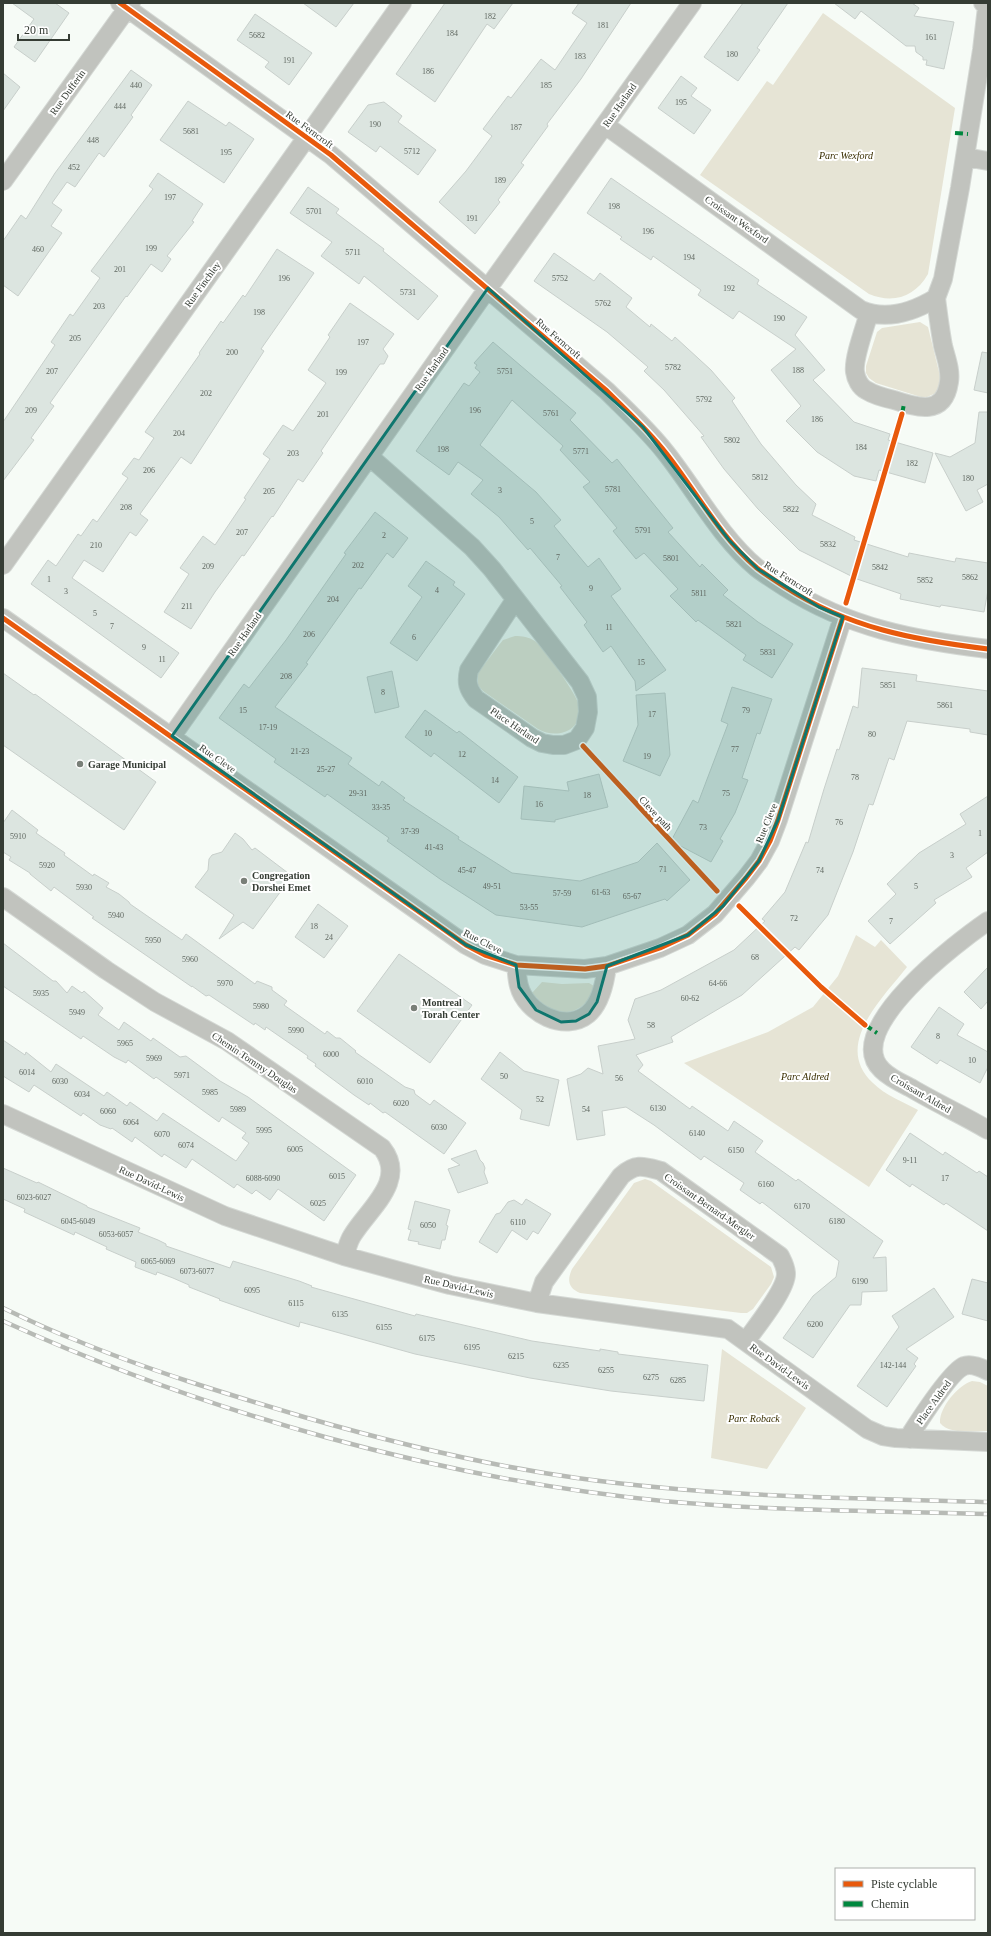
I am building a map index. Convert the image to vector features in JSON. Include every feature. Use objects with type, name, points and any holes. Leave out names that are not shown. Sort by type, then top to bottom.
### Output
[{"type":"street","name":"Rue Finchley","points":[[3,565],[402,3]]},
{"type":"street","name":"Rue Harland","points":[[172,736],[488,288],[692,3]]},
{"type":"street","points":[[869,313],[856,362],[855,373],[859,383],[865,390],[876,395],[920,408],[932,407],[940,402],[950,381],[939,324],[936,298],[942,282],[948,257],[965,157],[985,29],[987,6],[983,3]]},
{"type":"street","name":"Rue Ferncroft","points":[[126,5],[331,155],[607,391],[643,427],[665,452],[729,540],[758,569],[819,607],[843,617],[914,638],[988,649]]},
{"type":"street","name":"Rue Dufferin","points":[[3,181],[126,5]]},
{"type":"street","name":"Croissant Wexford","points":[[605,125],[857,307],[869,313],[885,315],[901,314],[923,306],[936,298]]},
{"type":"street","points":[[965,157],[988,161]]},
{"type":"street","name":"Place Harland","points":[[370,457],[472,547],[492,569],[580,682],[587,697],[588,712],[585,728],[577,740],[564,745],[542,743],[532,738],[482,703],[469,691],[467,681],[469,670],[515,600]]},
{"type":"street","name":"Rue Cleve","points":[[3,618],[466,945],[485,955],[516,965],[577,968],[607,966],[660,948],[688,935],[723,906],[759,860],[778,820],[843,617]]},
{"type":"street","name":"Chemin Tommy Douglas","points":[[3,897],[106,970],[155,1002],[226,1041],[382,1148],[390,1162],[391,1173],[388,1182],[384,1192],[351,1237],[344,1256]]},
{"type":"street","name":"Croissant Aldred","points":[[988,921],[952,946],[916,979],[879,1027],[873,1044],[873,1054],[876,1062],[882,1070],[927,1098],[988,1130]]},
{"type":"street","points":[[516,965],[519,987],[525,999],[536,1010],[549,1018],[561,1022],[576,1021],[588,1014],[597,1002],[605,981],[607,966]]},
{"type":"street","name":"Rue David-Lewis","points":[[3,1114],[218,1214],[262,1230],[344,1256],[450,1285],[537,1302],[728,1329],[867,1429],[884,1436],[910,1439]]},
{"type":"street","name":"Croissant Bernard-Mergler","points":[[537,1302],[544,1282],[621,1176],[630,1168],[645,1166],[661,1171],[780,1256],[785,1264],[786,1274],[784,1286],[746,1341]]},
{"type":"street","name":"Place Aldred","points":[[988,1371],[974,1366],[964,1366],[953,1374],[912,1432],[910,1439],[988,1442]]},
{"type":"highlighted area","points":[[488,288],[643,427],[729,540],[758,569],[819,607],[843,617],[778,820],[759,861],[723,906],[688,935],[607,966],[597,1002],[589,1014],[576,1021],[561,1022],[536,1010],[519,987],[516,965],[466,945],[172,736]]},
{"type":"green space","name":"Parc Wexford","points":[[823,13],[955,108],[928,274],[917,288],[903,296],[887,298],[869,294],[700,175],[767,81],[773,85]]},
{"type":"green space","points":[[920,322],[928,327],[940,376],[940,384],[936,393],[927,397],[921,397],[876,383],[869,378],[866,373],[866,366],[877,332],[882,328]]},
{"type":"green space","points":[[515,636],[525,637],[535,641],[573,692],[579,705],[579,714],[577,721],[568,731],[553,734],[538,729],[483,691],[478,685],[478,673],[499,645],[503,640]]},
{"type":"green space","name":"Parc Aldred","points":[[856,935],[875,947],[881,940],[907,967],[875,1007],[866,1022],[859,1038],[858,1053],[862,1068],[873,1083],[883,1091],[918,1110],[869,1187],[684,1063],[768,1032],[813,1007],[838,976]]},
{"type":"green space","points":[[542,982],[562,984],[589,983],[594,986],[592,993],[584,1004],[572,1011],[566,1012],[548,1008],[532,993]]},
{"type":"green space","points":[[645,1179],[651,1181],[771,1267],[774,1277],[771,1284],[753,1309],[747,1313],[741,1313],[580,1293],[573,1289],[569,1280],[572,1269],[634,1183]]},
{"type":"green space","name":"Parc Roback","points":[[722,1349],[806,1408],[767,1469],[711,1458]]},
{"type":"green space","points":[[972,1381],[980,1382],[988,1386],[988,1431],[962,1432],[944,1427],[940,1423],[946,1404],[955,1392]]},
{"type":"building","points":[[12,3],[55,3],[69,13],[35,62],[14,47],[34,19]]},
{"type":"building","points":[[303,3],[354,3],[336,27]]},
{"type":"building","points":[[445,3],[513,3],[494,29],[487,24],[435,102],[396,74]]},
{"type":"building","points":[[579,3],[631,3],[581,79],[547,124],[548,126],[521,163],[524,165],[498,200],[500,202],[475,234],[439,202],[466,171],[492,136],[483,129],[508,96],[511,98],[541,59],[555,70],[587,23],[572,13]]},
{"type":"building","points":[[743,3],[788,3],[757,48],[760,50],[738,81],[704,57]]},
{"type":"building","points":[[834,3],[912,3],[919,8],[914,16],[954,22],[944,69],[926,65],[927,60],[923,60],[923,57],[916,52],[915,46],[906,46],[861,11],[855,19]]},
{"type":"building","points":[[255,14],[312,53],[289,85],[265,67],[269,62],[237,40]]},
{"type":"building","points":[[131,70],[152,85],[131,115],[133,117],[104,157],[99,153],[75,187],[67,182],[52,203],[62,210],[51,226],[62,233],[18,296],[3,285],[3,241],[21,215],[26,219],[55,173]]},
{"type":"building","points":[[3,73],[20,87],[3,111]]},
{"type":"building","points":[[681,76],[697,88],[691,96],[711,110],[694,134],[658,108]]},
{"type":"building","points":[[188,101],[226,126],[229,122],[254,139],[224,183],[160,140]]},
{"type":"building","points":[[384,102],[402,116],[398,122],[436,150],[418,175],[380,146],[376,152],[348,132],[368,105]]},
{"type":"building","points":[[158,173],[203,204],[192,221],[194,222],[167,256],[171,259],[162,272],[151,264],[127,297],[126,296],[50,403],[54,406],[31,438],[34,440],[3,481],[3,422],[55,345],[51,342],[70,314],[73,316],[100,278],[91,271],[153,189],[149,186]]},
{"type":"building","points":[[611,178],[759,280],[757,284],[807,317],[795,335],[825,370],[813,380],[854,422],[890,434],[888,440],[933,453],[925,483],[879,470],[876,481],[854,476],[817,452],[786,421],[801,406],[771,370],[796,349],[739,311],[733,319],[698,295],[701,290],[653,256],[651,260],[620,239],[622,237],[587,213]]},
{"type":"building","points":[[308,187],[339,209],[336,213],[384,249],[383,251],[438,296],[418,320],[364,276],[359,284],[321,256],[332,242],[290,213]]},
{"type":"building","points":[[277,249],[314,273],[261,349],[264,351],[191,464],[181,457],[140,514],[148,520],[136,536],[130,532],[103,572],[84,560],[72,578],[179,653],[161,678],[31,584],[48,560],[56,566],[78,534],[81,536],[93,519],[97,522],[128,478],[122,474],[134,458],[139,460],[154,438],[145,432],[200,354],[199,353],[221,321],[223,323],[243,295],[245,297]]},
{"type":"building","points":[[554,253],[594,281],[600,273],[632,298],[626,307],[650,327],[651,324],[672,341],[675,337],[711,370],[735,398],[732,401],[761,444],[796,485],[816,504],[812,515],[855,537],[854,540],[908,557],[909,553],[955,562],[956,558],[988,563],[988,590],[984,612],[941,605],[940,607],[900,599],[901,594],[857,579],[799,550],[758,509],[724,469],[701,437],[704,436],[664,390],[644,371],[648,367],[607,332],[534,281]]},
{"type":"building","points":[[350,303],[394,334],[383,349],[388,356],[384,364],[380,364],[321,451],[323,453],[303,482],[298,479],[273,517],[272,516],[244,556],[242,555],[215,592],[191,629],[164,612],[189,574],[180,568],[203,536],[215,545],[246,499],[244,498],[270,459],[263,454],[283,425],[293,431],[326,383],[308,370],[330,337],[328,335]]},
{"type":"building","points":[[493,342],[576,413],[570,420],[612,463],[617,459],[673,528],[668,532],[700,567],[702,564],[728,590],[723,595],[758,622],[793,644],[772,678],[743,660],[746,655],[698,620],[696,622],[670,596],[678,589],[644,553],[636,559],[613,531],[617,528],[583,487],[590,482],[560,450],[563,446],[512,400],[480,445],[536,492],[561,520],[554,526],[588,567],[599,558],[621,589],[611,596],[666,670],[636,691],[635,681],[611,646],[603,652],[584,625],[587,622],[560,587],[562,586],[530,548],[528,550],[499,517],[471,494],[483,480],[458,462],[449,475],[416,451],[464,383],[469,386],[480,372],[475,368],[477,365],[474,363]]},
{"type":"building","points":[[982,352],[988,353],[988,393],[974,390]]},
{"type":"building","points":[[979,412],[988,412],[988,484],[977,490],[983,502],[966,511],[935,453],[950,457],[975,443]]},
{"type":"building","points":[[375,512],[408,538],[393,558],[387,553],[361,589],[359,588],[306,663],[308,664],[275,707],[352,758],[348,764],[379,786],[382,781],[405,798],[403,800],[459,837],[458,839],[512,873],[580,881],[638,862],[657,843],[690,880],[667,901],[665,899],[582,927],[496,915],[440,879],[387,841],[389,838],[327,794],[325,797],[274,762],[276,759],[219,718],[244,684],[249,688],[286,640],[346,554],[344,553]]},
{"type":"building","points":[[426,561],[455,582],[453,585],[465,594],[417,661],[390,643],[422,597],[408,586]]},
{"type":"building","points":[[862,668],[917,675],[916,681],[988,691],[988,735],[970,732],[970,729],[907,721],[894,760],[889,758],[873,805],[869,804],[853,852],[828,915],[799,950],[795,947],[742,995],[671,1037],[673,1042],[636,1055],[643,1065],[638,1071],[690,1109],[692,1106],[728,1131],[734,1121],[763,1141],[755,1152],[796,1181],[798,1179],[883,1241],[873,1258],[886,1257],[887,1291],[862,1292],[861,1305],[850,1305],[813,1358],[783,1338],[813,1296],[836,1277],[839,1261],[762,1202],[760,1204],[740,1190],[744,1183],[704,1156],[701,1160],[654,1125],[626,1107],[602,1111],[605,1135],[577,1140],[567,1079],[581,1074],[588,1068],[603,1074],[598,1046],[635,1039],[628,1020],[635,999],[661,990],[734,950],[765,921],[762,919],[785,892],[806,842],[808,843],[837,749],[839,750],[853,706],[858,708]]},
{"type":"building","points":[[392,671],[399,707],[375,713],[367,677]]},
{"type":"building","name":"Garage Municipal","points":[[3,673],[34,695],[35,694],[156,782],[124,830],[3,745]]},
{"type":"building","points":[[732,687],[772,699],[760,734],[757,733],[742,778],[748,780],[735,813],[720,839],[723,841],[711,862],[671,841],[693,800],[698,803],[728,724],[721,721]]},
{"type":"building","points":[[665,693],[670,755],[660,776],[623,761],[638,725],[636,695]]},
{"type":"building","points":[[425,710],[457,733],[459,731],[518,777],[499,803],[434,753],[431,757],[405,737]]},
{"type":"building","points":[[599,774],[608,807],[555,820],[555,822],[521,819],[524,786],[569,791],[567,782]]},
{"type":"building","points":[[988,796],[988,852],[966,868],[972,877],[934,900],[936,903],[890,944],[868,921],[896,894],[887,884],[919,853],[966,824],[960,814]]},
{"type":"building","points":[[12,810],[38,830],[36,833],[65,853],[64,855],[93,876],[94,874],[109,883],[106,887],[119,894],[130,904],[182,940],[186,934],[255,984],[257,981],[272,987],[272,990],[287,1001],[284,1005],[325,1034],[327,1031],[336,1038],[340,1038],[356,1051],[355,1052],[405,1087],[414,1090],[415,1094],[430,1105],[434,1100],[466,1123],[444,1154],[385,1112],[383,1113],[370,1103],[369,1105],[354,1095],[315,1066],[316,1064],[307,1058],[308,1056],[266,1027],[265,1030],[255,1023],[254,1025],[209,995],[206,996],[192,987],[92,918],[94,917],[54,887],[51,891],[30,873],[9,860],[11,857],[3,852],[3,823]]},
{"type":"building","name":"Congregation Dorshei Emet","points":[[235,833],[243,839],[252,850],[255,848],[292,876],[253,929],[243,922],[219,939],[234,915],[195,887],[208,870],[209,859],[212,855],[222,852]]},
{"type":"building","points":[[318,904],[348,926],[324,958],[295,937]]},
{"type":"building","points":[[3,943],[53,981],[56,981],[67,993],[72,986],[82,993],[84,991],[103,1008],[98,1015],[119,1030],[124,1022],[151,1041],[153,1038],[180,1057],[186,1056],[220,1081],[248,1097],[356,1175],[324,1221],[278,1189],[270,1200],[256,1190],[252,1194],[237,1184],[234,1188],[192,1159],[186,1168],[164,1154],[162,1157],[135,1137],[132,1142],[112,1128],[111,1129],[100,1125],[83,1113],[81,1116],[34,1085],[29,1092],[3,1076],[3,1040],[25,1055],[26,1052],[51,1072],[56,1064],[104,1096],[107,1092],[127,1106],[130,1102],[157,1121],[163,1113],[236,1161],[249,1143],[242,1138],[246,1133],[222,1117],[219,1122],[156,1077],[154,1079],[128,1060],[126,1063],[114,1057],[83,1036],[81,1039],[3,986]]},
{"type":"building","name":"Montreal Torah Center","points":[[399,954],[472,1005],[430,1063],[357,1011]]},
{"type":"building","points":[[988,967],[988,1001],[981,1009],[964,992]]},
{"type":"building","points":[[939,1007],[964,1024],[957,1035],[988,1052],[988,1067],[980,1083],[940,1060],[937,1064],[911,1047]]},
{"type":"building","points":[[500,1052],[524,1071],[559,1080],[549,1126],[520,1119],[522,1110],[481,1079]]},
{"type":"building","points":[[910,1133],[943,1155],[945,1152],[977,1173],[979,1171],[988,1177],[988,1231],[946,1203],[944,1205],[912,1184],[910,1187],[886,1170]]},
{"type":"building","points":[[476,1150],[485,1168],[484,1172],[488,1183],[458,1193],[448,1169],[460,1165],[451,1159]]},
{"type":"building","points":[[3,1168],[37,1183],[38,1182],[87,1207],[140,1228],[138,1232],[166,1244],[166,1246],[230,1268],[233,1261],[299,1281],[312,1286],[311,1287],[415,1316],[416,1314],[532,1341],[600,1351],[600,1349],[618,1352],[618,1354],[708,1365],[704,1401],[611,1391],[530,1378],[415,1354],[300,1322],[299,1327],[262,1315],[219,1300],[220,1299],[189,1287],[189,1285],[173,1278],[157,1272],[156,1275],[135,1267],[136,1262],[106,1249],[107,1247],[75,1232],[74,1235],[24,1212],[25,1209],[3,1199]]},
{"type":"building","points":[[526,1199],[551,1214],[538,1234],[533,1231],[527,1240],[512,1230],[497,1253],[479,1242],[496,1214],[500,1213],[508,1202],[514,1200],[522,1205]]},
{"type":"building","points":[[415,1201],[450,1210],[446,1225],[448,1226],[445,1240],[442,1240],[440,1249],[408,1240],[411,1230],[408,1229]]},
{"type":"building","points":[[972,1279],[988,1283],[988,1321],[962,1314]]},
{"type":"building","points":[[934,1288],[954,1317],[906,1349],[918,1358],[914,1364],[916,1366],[887,1407],[857,1386],[899,1327],[892,1316]]},
{"type":"railway","points":[[3,1308],[46,1328],[129,1361],[217,1390],[372,1436],[508,1467],[577,1478],[628,1484],[731,1493],[834,1498],[988,1502]]},
{"type":"railway","points":[[3,1321],[81,1354],[161,1385],[243,1413],[410,1459],[495,1477],[579,1491],[663,1501],[744,1507],[988,1514]]},
{"type":"marked path","points":[[955,133],[968,134]]},
{"type":"marked path","points":[[902,414],[904,404]]},
{"type":"marked path","points":[[865,1025],[877,1033]]},
{"type":"cycle path","points":[[120,3],[331,155],[607,391],[659,445],[731,542],[760,571],[809,601],[833,613],[858,622],[908,636],[988,649]]},
{"type":"cycle path","points":[[846,603],[902,414]]},
{"type":"cycle path","points":[[3,618],[466,945],[485,955],[516,965],[585,969],[607,966],[660,948],[688,935],[715,914],[759,861],[770,841],[778,820],[843,617]]},
{"type":"cycle path","name":"Cleve path","points":[[583,746],[717,891]]},
{"type":"cycle path","points":[[739,906],[821,987],[865,1025]]},
{"type":"place","name":"Garage Municipal","points":[[80,764]]},
{"type":"place","name":"Congregation Dorshei Emet","points":[[244,881]]},
{"type":"place","name":"Montreal Torah Center","points":[[414,1008]]}]
